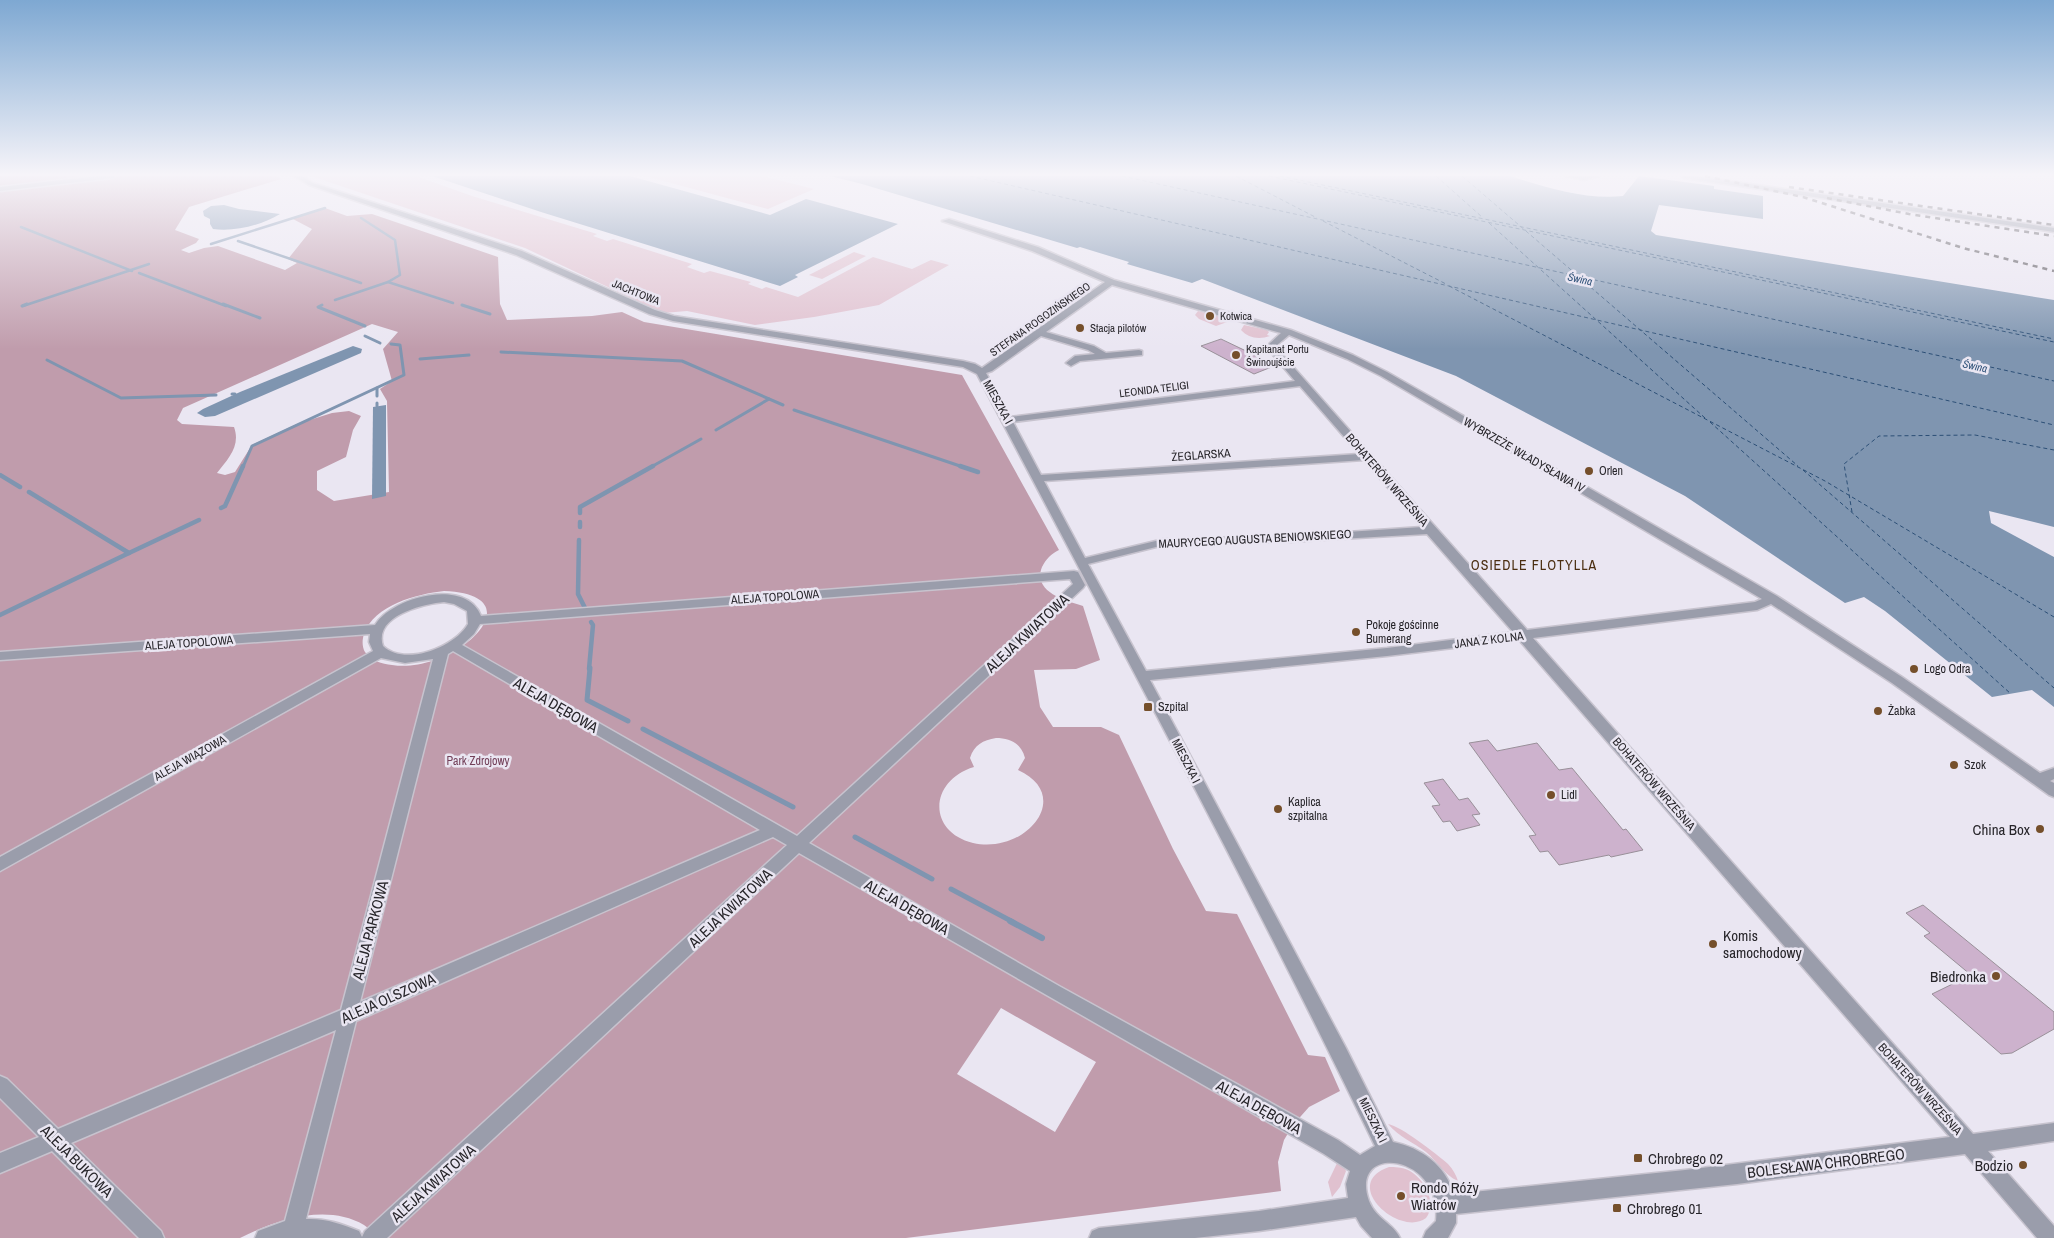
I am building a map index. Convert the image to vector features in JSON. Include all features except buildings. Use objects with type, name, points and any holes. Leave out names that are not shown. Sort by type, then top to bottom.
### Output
[{"type":"street","name":"JACHTOWA","points":[[461,234],[519,253],[652,312],[673,318],[963,364],[972,366],[981,372]]},
{"type":"street","name":"WYBRZEŻE WŁADYSŁAWA IV","points":[[987,234],[1035,249],[1111,282],[1288,332],[1350,357],[1384,374],[1773,599],[1897,680],[2054,791]]},
{"type":"street","name":"STEFANA ROGOZIŃSKIEGO","points":[[981,372],[989,369],[1111,282]]},
{"type":"street","name":"BOHATERÓW WRZEŚNIA","points":[[1288,332],[1274,341],[1272,347],[1302,383],[2051,1238]]},
{"type":"street","points":[[1040,333],[1091,348],[1105,356]]},
{"type":"street","points":[[1071,363],[1078,358],[1139,353]]},
{"type":"street","name":"MIESZKA I","points":[[981,372],[1008,420],[1331,1037],[1388,1152]]},
{"type":"street","name":"LEONIDA TELIGI","points":[[1008,420],[1302,383]]},
{"type":"street","name":"ŻEGLARSKA","points":[[1038,478],[1367,456]]},
{"type":"street","name":"MAURYCEGO AUGUSTA BENIOWSKIEGO","points":[[1082,562],[1164,542],[1287,539],[1430,530]]},
{"type":"street","name":"ALEJA TOPOLOWA","points":[[476,620],[1074,574]]},
{"type":"street","name":"ALEJA KWIATOWA","points":[[372,1238],[1079,585],[1074,574]]},
{"type":"street","points":[[435,598],[453,598],[467,603],[476,614],[476,620],[464,638],[448,649],[414,658],[389,656],[381,652],[376,645],[375,638],[378,629],[397,611],[415,603],[435,598]]},
{"type":"street","name":"JANA Z KOLNA","points":[[1142,676],[1525,636],[1757,606],[1773,599]]},
{"type":"street","name":"ALEJA TOPOLOWA","points":[[0,656],[378,629]]},
{"type":"street","name":"ALEJA DĘBOWA","points":[[448,649],[775,830],[1070,1000],[1331,1147],[1361,1167]]},
{"type":"street","name":"ALEJA PARKOWA","points":[[292,1234],[347,1015],[448,649]]},
{"type":"street","name":"ALEJA WIĄZOWA","points":[[0,865],[381,652]]},
{"type":"street","points":[[2039,780],[2054,773]]},
{"type":"street","name":"ALEJA OLSZOWA","points":[[0,1163],[55,1138],[267,1051],[775,830]]},
{"type":"street","name":"ALEJA BUKOWA","points":[[0,1085],[154,1238]]},
{"type":"street","name":"BOLESŁAWA CHROBREGO","points":[[1449,1204],[1476,1203],[1881,1157],[2000,1138],[2054,1132]]},
{"type":"street","points":[[1378,1235],[1360,1206],[1356,1189],[1357,1177],[1361,1167],[1371,1157],[1388,1152],[1412,1157],[1430,1169],[1441,1184],[1449,1204],[1445,1224],[1438,1236],[1433,1238]]},
{"type":"street","points":[[1100,1238],[1259,1221],[1360,1206]]},
{"type":"street","points":[[266,1238],[292,1234],[303,1228],[330,1229],[352,1238]]},
{"type":"shaded area","points":[[483,234],[596,234],[593,236],[607,241],[613,239],[692,264],[687,267],[704,273],[710,271],[751,282],[748,284],[762,289],[766,287],[798,297],[873,257],[912,269],[931,260],[949,265],[879,305],[755,325],[687,311],[663,313],[525,248]]},
{"type":"shaded area","points":[[854,252],[866,256],[822,279],[809,275]]},
{"type":"shaded area","points":[[1198,311],[1230,321],[1216,326],[1199,319],[1195,315]]},
{"type":"shaded area","points":[[1244,325],[1267,330],[1269,332],[1267,335],[1270,336],[1254,338],[1241,330]]},
{"type":"shaded area","points":[[1388,1124],[1410,1135],[1448,1164],[1458,1181],[1445,1172],[1426,1152],[1401,1136]]},
{"type":"shaded area","points":[[1339,1159],[1346,1171],[1340,1187],[1332,1197],[1328,1182]]},
{"type":"shaded area","points":[[1389,1167],[1408,1170],[1419,1178],[1430,1198],[1429,1212],[1426,1218],[1415,1222],[1402,1221],[1390,1215],[1379,1206],[1372,1196],[1370,1185],[1375,1175]]},
{"type":"green space","name":"Park Zdrojowy","points":[[0,234],[185,234],[199,239],[196,243],[181,250],[189,253],[218,246],[285,270],[297,263],[288,259],[308,234],[430,234],[498,257],[500,304],[507,320],[592,316],[622,312],[644,322],[962,375],[1059,550],[1049,557],[1042,567],[1040,576],[1042,583],[1052,594],[1083,606],[1100,660],[1076,669],[1034,670],[1040,707],[1053,727],[1101,727],[1119,735],[1173,849],[1206,911],[1237,914],[1308,1055],[1325,1057],[1340,1091],[1309,1107],[1293,1125],[1284,1140],[1278,1162],[1281,1191],[906,1238],[379,1238],[364,1225],[349,1219],[334,1215],[318,1215],[301,1216],[285,1220],[240,1238],[0,1238]],"holes":[[[372,324],[398,332],[383,349],[392,381],[380,389],[387,401],[389,492],[334,501],[317,490],[317,471],[346,457],[353,430],[361,416],[349,411],[332,413],[297,424],[252,445],[235,472],[225,475],[217,473],[235,446],[236,434],[234,427],[182,424],[177,420],[183,408]],[[444,591],[472,596],[485,606],[486,619],[477,633],[461,647],[440,658],[416,665],[384,664],[377,662],[367,655],[363,648],[363,636],[369,624],[377,615],[409,598]],[[996,738],[1010,740],[1021,749],[1025,758],[1018,770],[1035,781],[1042,794],[1043,808],[1036,821],[1025,832],[1010,840],[992,844],[973,843],[958,837],[947,828],[941,817],[939,805],[942,794],[949,783],[959,774],[974,767],[970,758],[974,750],[983,742]],[[1001,1008],[1096,1062],[1055,1132],[957,1074]]]},
{"type":"water","points":[[611,234],[878,234],[795,275],[798,277],[780,286]]},
{"type":"water","name":"Świna","points":[[1029,234],[1654,234],[2054,300],[2054,527],[1989,511],[1991,523],[2054,557],[2054,707],[2032,690],[1992,697],[1885,611],[1864,597],[1845,603],[1685,496],[1456,376],[1202,279],[1192,283],[1127,264],[1129,262],[1080,247],[1077,248]]},
{"type":"water","points":[[353,346],[362,349],[361,353],[215,416],[205,417],[197,413],[240,392]]},
{"type":"water","points":[[386,405],[386,496],[372,499],[373,407]]},
{"type":"waterway","points":[[38,234],[130,270]]},
{"type":"waterway","points":[[211,244],[243,234]]},
{"type":"waterway","points":[[385,234],[395,240],[400,275],[388,282]]},
{"type":"waterway","points":[[238,241],[361,283]]},
{"type":"waterway","points":[[130,270],[149,264]]},
{"type":"waterway","points":[[23,306],[130,270]]},
{"type":"waterway","points":[[139,273],[226,306]]},
{"type":"waterway","points":[[335,300],[388,282]]},
{"type":"waterway","points":[[388,282],[453,303]]},
{"type":"waterway","points":[[22,306],[27,304]]},
{"type":"waterway","points":[[223,304],[260,318]]},
{"type":"waterway","points":[[322,305],[318,307],[365,326]]},
{"type":"waterway","points":[[462,305],[490,314]]},
{"type":"waterway","points":[[365,336],[380,343]]},
{"type":"waterway","points":[[243,467],[252,446],[404,375],[400,345],[391,344]]},
{"type":"waterway","points":[[501,352],[682,361],[783,405]]},
{"type":"waterway","points":[[420,359],[469,355]]},
{"type":"waterway","points":[[47,360],[121,398],[216,395]]},
{"type":"waterway","points":[[377,388],[377,396]]},
{"type":"waterway","points":[[716,430],[769,399]]},
{"type":"waterway","points":[[794,410],[963,467]]},
{"type":"waterway","points":[[651,467],[701,439]]},
{"type":"waterway","points":[[221,508],[225,506],[243,466]]},
{"type":"waterway","points":[[580,513],[580,507],[653,466]]},
{"type":"waterway","points":[[963,467],[978,472]]},
{"type":"waterway","points":[[0,475],[20,487]]},
{"type":"waterway","points":[[29,492],[129,553]]},
{"type":"waterway","points":[[129,553],[199,520]]},
{"type":"waterway","points":[[580,522],[580,527]]},
{"type":"waterway","points":[[579,540],[578,594],[585,608]]},
{"type":"waterway","points":[[0,615],[129,553]]},
{"type":"waterway","points":[[589,669],[593,625],[591,622]]},
{"type":"waterway","points":[[590,668],[587,700],[628,721]]},
{"type":"waterway","points":[[643,729],[793,807]]},
{"type":"waterway","points":[[855,837],[932,879]]},
{"type":"waterway","points":[[951,889],[1013,922]]},
{"type":"waterway","points":[[1010,921],[1042,938]]},
{"type":"ferry route","points":[[1222,234],[1449,286]]},
{"type":"ferry route","points":[[1348,234],[1446,284]]},
{"type":"ferry route","points":[[1385,234],[1538,268]]},
{"type":"ferry route","points":[[1501,234],[1538,268]]},
{"type":"ferry route","points":[[1529,234],[1577,275]]},
{"type":"ferry route","points":[[1542,234],[2054,342]]},
{"type":"ferry route","points":[[1554,234],[2054,339]]},
{"type":"ferry route","points":[[1538,268],[2054,381]]},
{"type":"ferry route","points":[[1538,268],[1596,320]]},
{"type":"ferry route","points":[[1580,278],[1640,330]]},
{"type":"ferry route","points":[[1449,286],[1596,320]]},
{"type":"ferry route","points":[[1449,286],[1825,481],[1849,495]]},
{"type":"ferry route","points":[[1596,320],[1640,330]]},
{"type":"ferry route","points":[[1596,320],[1705,418]]},
{"type":"ferry route","points":[[1640,330],[2054,425]]},
{"type":"ferry route","points":[[1640,330],[1798,466]]},
{"type":"ferry route","points":[[1710,422],[2011,694]]},
{"type":"ferry route","points":[[1849,495],[1844,464],[1879,436],[1975,435],[2054,450]]},
{"type":"ferry route","points":[[1803,470],[2054,688]]},
{"type":"ferry route","points":[[1849,495],[2054,617]]},
{"type":"ferry route","points":[[1849,495],[1852,512]]},
{"type":"railway","points":[[1918,234],[1963,248],[2054,271]]},
{"type":"railway","points":[[2039,234],[2054,236]]},
{"type":"place","name":"Kotwica","points":[[1210,316]]},
{"type":"place","name":"Stacja pilotów","points":[[1080,328]]},
{"type":"place","name":"Kapitanat Portu Świnoujście","points":[[1236,355]]},
{"type":"place","name":"Orlen","points":[[1589,471]]},
{"type":"place","name":"Pokoje gościnne Bumerang","points":[[1356,632]]},
{"type":"place","name":"Logo Odra","points":[[1914,669]]},
{"type":"place","name":"Szpital","points":[[1148,707]]},
{"type":"place","name":"Żabka","points":[[1878,711]]},
{"type":"place","name":"Szok","points":[[1954,765]]},
{"type":"place","name":"Lidl","points":[[1551,795]]},
{"type":"place","name":"Kaplica szpitalna","points":[[1278,809]]},
{"type":"place","name":"China Box","points":[[2040,829]]},
{"type":"place","name":"Komis samochodowy","points":[[1713,944]]},
{"type":"place","name":"Biedronka","points":[[1996,976]]},
{"type":"place","name":"Chrobrego 02","points":[[1638,1158]]},
{"type":"place","name":"Bodzio","points":[[2023,1165]]},
{"type":"place","name":"Rondo Róży Wiatrów","points":[[1401,1196]]},
{"type":"place","name":"Chrobrego 01","points":[[1617,1208]]},
{"type":"district","name":"OSIEDLE FLOTYLLA","points":[[1534,565]]}]
